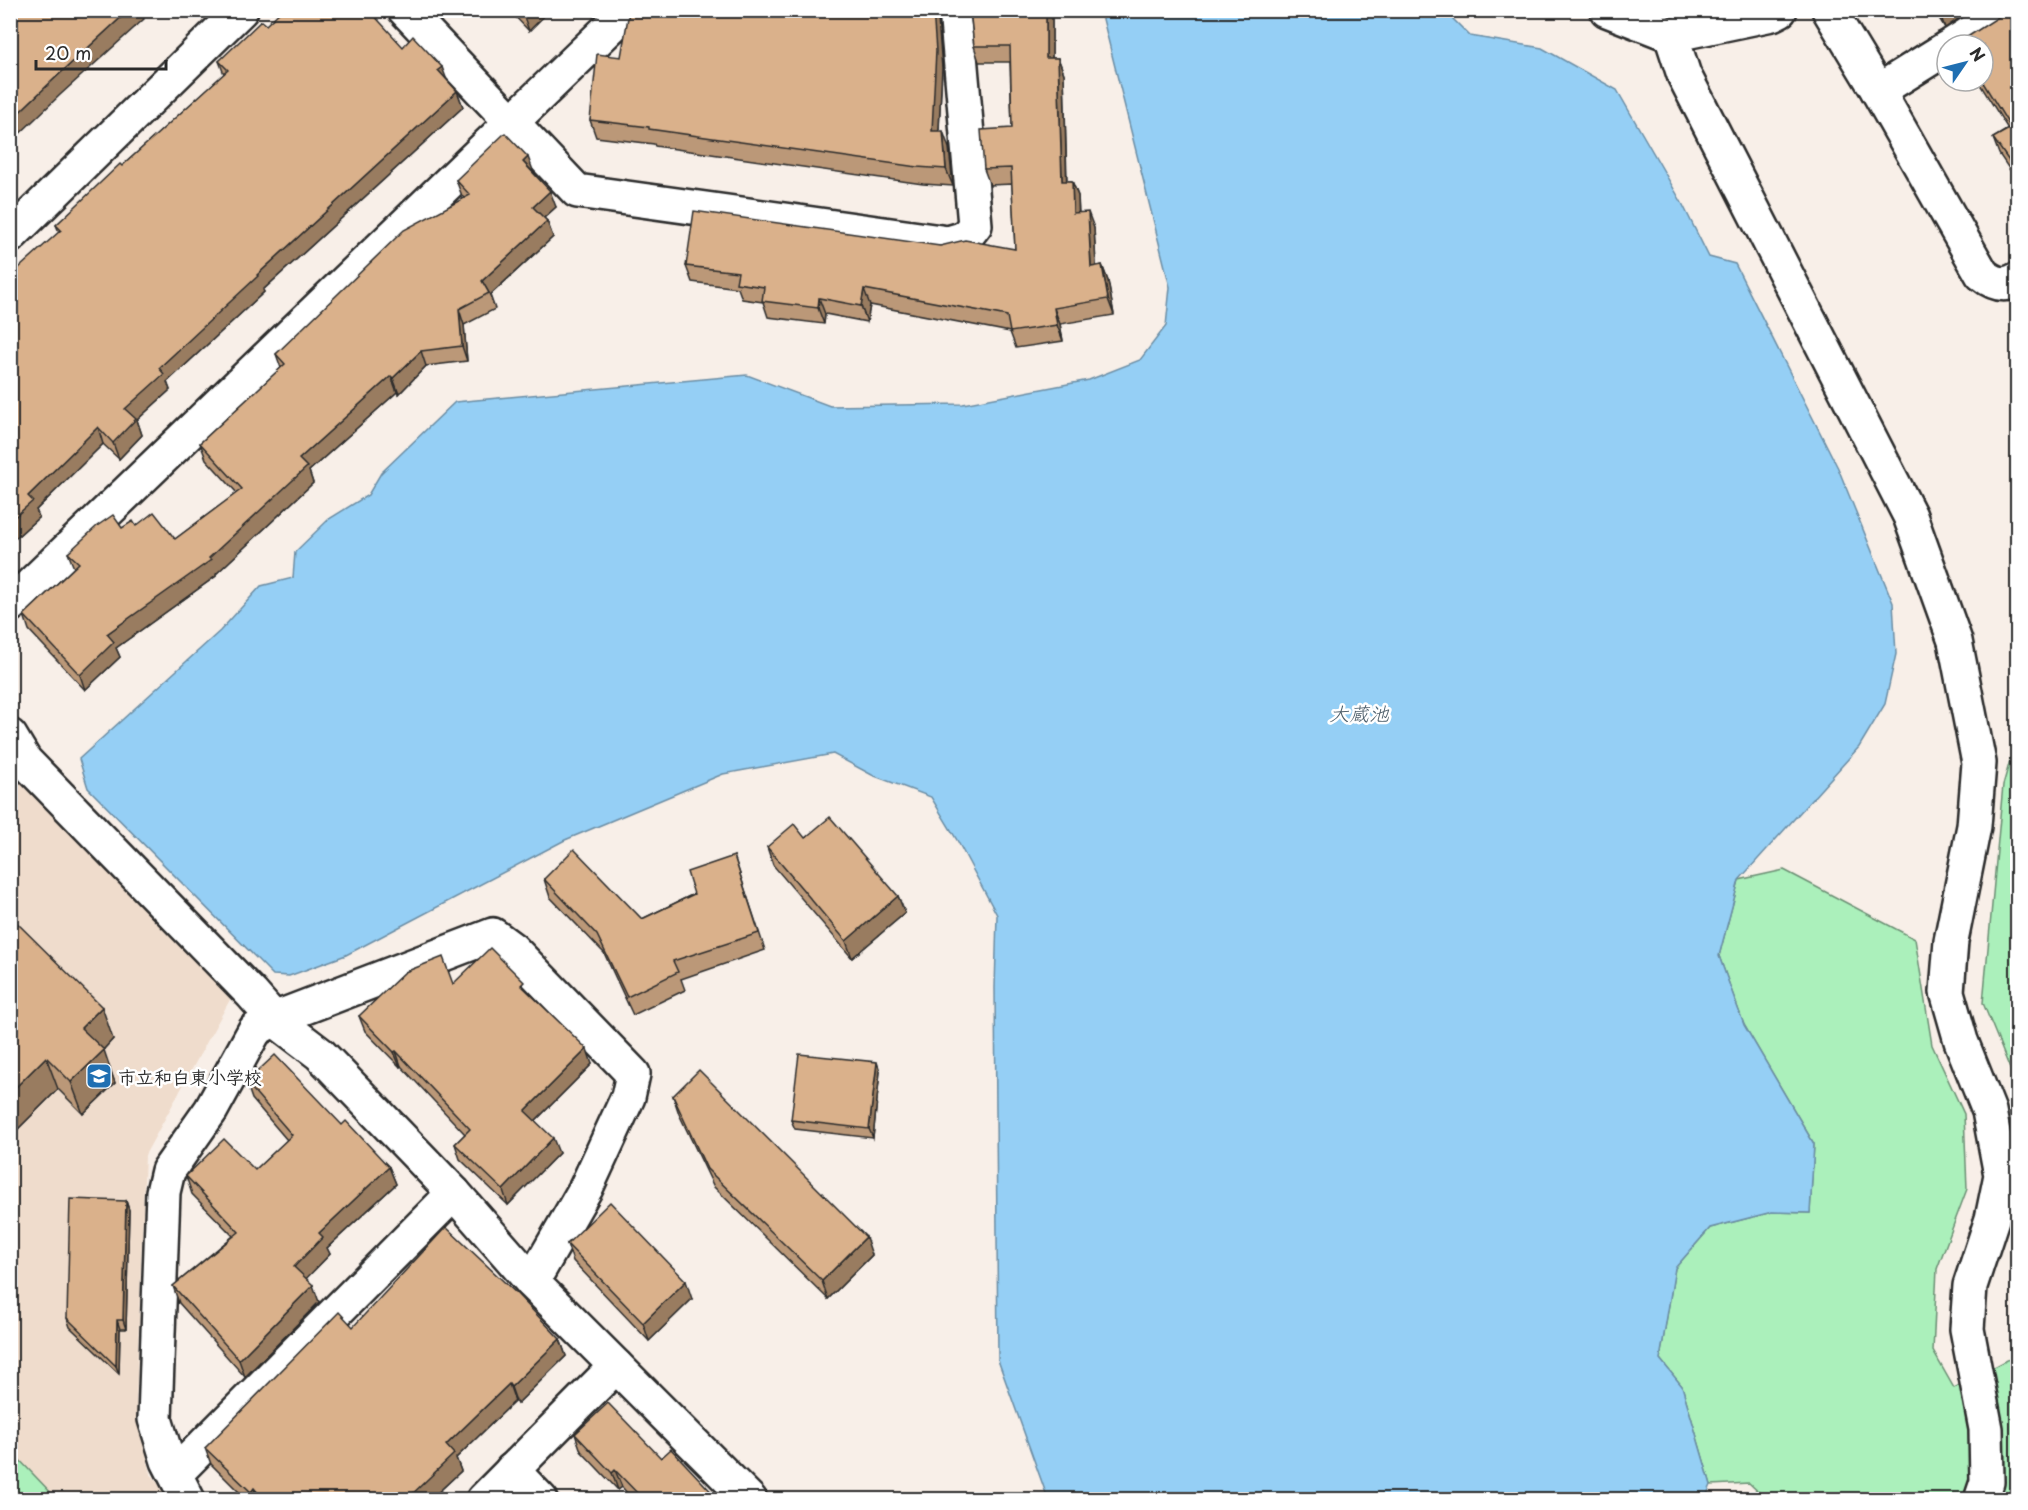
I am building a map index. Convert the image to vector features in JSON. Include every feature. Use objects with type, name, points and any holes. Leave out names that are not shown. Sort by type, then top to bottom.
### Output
[{"type":"street","points":[[10,236],[241,10]]},
{"type":"street","points":[[405,10],[576,191],[948,243],[965,238],[975,225],[956,10]]},
{"type":"street","points":[[10,605],[628,10]]},
{"type":"street","points":[[1607,10],[1671,35],[1772,15],[1780,10]]},
{"type":"street","points":[[1829,10],[1982,274],[1994,283],[2010,284],[2018,279]]},
{"type":"street","points":[[1971,33],[2007,10]]},
{"type":"street","points":[[1671,35],[1684,75],[1910,516],[1955,641],[1980,763],[1974,826],[1951,941],[1947,992],[1961,1041],[1989,1111],[2001,1175],[1992,1219],[1970,1286],[1967,1329],[1986,1429],[1987,1482],[1981,1500]]},
{"type":"street","points":[[1878,91],[1935,55]]},
{"type":"street","points":[[10,736],[25,761],[274,1018],[320,1054],[454,1194],[532,1282],[750,1500]]},
{"type":"street","points":[[454,1194],[182,1486],[168,1461],[155,1419],[163,1192],[168,1171],[211,1110],[255,1029],[274,1018],[493,935],[520,957],[633,1074],[628,1097],[586,1188],[532,1282]]},
{"type":"street","points":[[483,1500],[616,1365]]},
{"type":"street","points":[[512,1470],[541,1500]]},
{"type":"shaded area","name":"市立和白東小学校","points":[[10,772],[232,996],[145,1155],[136,1403],[150,1473],[170,1499],[11,1499]]},
{"type":"green space","points":[[2017,736],[2017,1086],[1983,1003],[2003,785]]},
{"type":"green space","points":[[1784,870],[1915,939],[1932,1045],[1964,1114],[1967,1189],[1937,1269],[1933,1351],[1954,1388],[2017,1355],[2017,1499],[1767,1500],[1749,1483],[1711,1485],[1682,1386],[1660,1359],[1675,1268],[1710,1228],[1772,1212],[1810,1213],[1814,1144],[1744,1025],[1719,956],[1739,880]]},
{"type":"green space","points":[[11,1451],[57,1499],[11,1499]]},
{"type":"water","name":"大蔵池","points":[[1101,11],[1445,11],[1470,36],[1542,48],[1617,90],[1682,203],[1709,257],[1735,264],[1838,468],[1893,603],[1896,654],[1885,704],[1859,747],[1739,880],[1719,956],[1744,1025],[1814,1144],[1810,1213],[1772,1212],[1710,1228],[1675,1268],[1660,1359],[1682,1386],[1711,1485],[1705,1499],[1048,1499],[998,1360],[995,988],[997,915],[931,797],[872,775],[833,754],[723,774],[565,840],[346,955],[289,976],[273,975],[88,788],[79,759],[220,631],[261,586],[293,578],[295,552],[329,519],[368,495],[381,473],[455,402],[747,375],[830,406],[963,404],[1089,380],[1140,360],[1166,326],[1170,287]]},
{"type":"building","points":[[10,10],[129,10],[10,121]]},
{"type":"building","points":[[282,10],[369,10],[403,47],[413,36],[442,67],[438,70],[457,91],[159,368],[164,374],[125,409],[136,419],[113,443],[98,427],[28,496],[33,501],[10,521],[10,276],[61,230],[56,225],[120,164],[122,166],[228,70],[219,61],[261,21],[266,25]]},
{"type":"building","points":[[630,10],[933,10],[936,51],[932,131],[943,131],[946,169],[917,167],[590,120],[597,54],[621,57]]},
{"type":"building","points":[[970,10],[1046,10],[1046,58],[1058,58],[1062,181],[1072,181],[1073,213],[1088,212],[1091,267],[1102,265],[1108,299],[1054,308],[1057,325],[1010,332],[1007,316],[864,289],[861,306],[819,298],[818,308],[762,301],[764,287],[736,283],[738,272],[686,266],[694,211],[940,246],[965,240],[1015,249],[1011,168],[984,169],[981,130],[1012,128],[1010,46],[974,46]]},
{"type":"building","points":[[2009,10],[2018,10],[2018,174],[1993,138],[2011,128],[1989,93],[1995,93],[1995,33],[1973,33]]},
{"type":"building","points":[[505,133],[528,157],[523,162],[550,191],[533,207],[547,221],[482,281],[489,293],[459,309],[462,346],[421,351],[393,378],[391,376],[299,459],[307,467],[209,558],[211,560],[107,634],[114,642],[80,675],[24,615],[79,563],[68,553],[97,526],[113,515],[122,528],[133,521],[136,526],[154,512],[175,539],[242,489],[200,443],[285,364],[276,354],[404,230],[470,195],[456,180]]},
{"type":"building","points":[[830,817],[898,896],[846,941],[767,847],[794,824],[805,838]]},
{"type":"building","points":[[574,849],[642,919],[694,894],[687,872],[734,856],[759,933],[673,961],[678,972],[627,997],[597,935],[544,879]]},
{"type":"building","points":[[10,916],[102,1007],[81,1028],[104,1050],[71,1082],[46,1057],[10,1093]]},
{"type":"building","points":[[490,948],[524,982],[521,985],[587,1049],[525,1111],[553,1138],[503,1190],[455,1144],[470,1129],[396,1051],[394,1052],[359,1016],[405,972],[443,957],[453,984]]},
{"type":"building","points":[[799,1054],[877,1062],[869,1129],[791,1120]]},
{"type":"building","points":[[275,1055],[342,1125],[346,1121],[389,1167],[319,1233],[323,1237],[294,1267],[313,1285],[239,1360],[173,1286],[239,1232],[186,1176],[224,1139],[255,1170],[292,1135],[246,1082]]},
{"type":"building","points":[[699,1070],[866,1237],[822,1281],[707,1169],[673,1096]]},
{"type":"building","points":[[70,1199],[126,1201],[123,1320],[117,1320],[116,1366],[67,1318]]},
{"type":"building","points":[[610,1202],[686,1281],[643,1323],[567,1244]]},
{"type":"building","points":[[446,1227],[517,1294],[560,1339],[446,1445],[454,1454],[406,1500],[264,1500],[254,1488],[251,1492],[205,1448],[339,1312],[353,1327]]},
{"type":"building","points":[[608,1403],[661,1458],[671,1449],[719,1500],[644,1500],[615,1470],[612,1473],[575,1434]]},
{"type":"building","points":[[137,1494],[142,1500],[131,1500]]},
{"type":"place","name":"市立和白東小学校","points":[[99,1076]]}]
